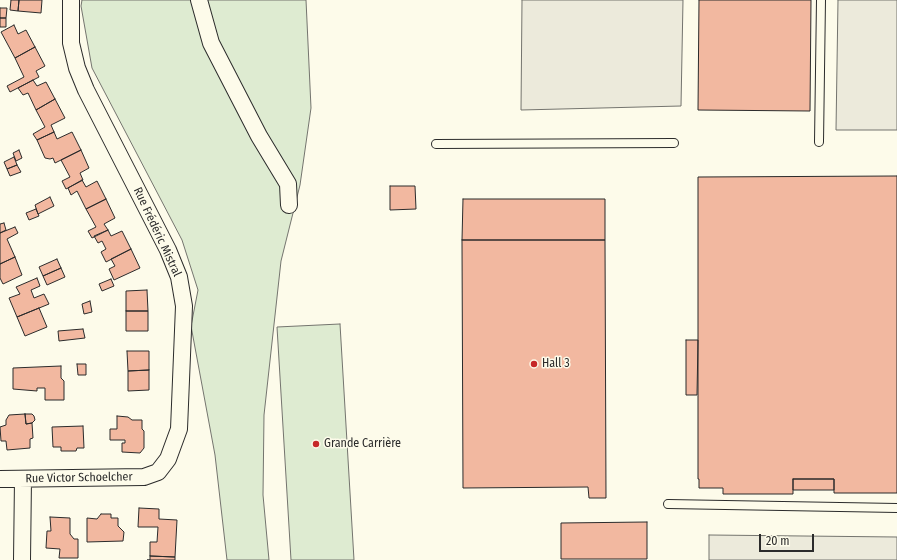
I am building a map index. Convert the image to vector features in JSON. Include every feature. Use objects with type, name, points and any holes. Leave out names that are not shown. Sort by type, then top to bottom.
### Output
[{"type":"street","name":"Rue Frédéric Mistral","points":[[71,0],[71,43],[77,68],[86,90],[168,250],[179,277],[184,306],[179,429],[168,459],[158,472]]},
{"type":"street","points":[[199,0],[211,43],[259,136],[288,184],[289,205]]},
{"type":"street","name":"Rue Victor Schoelcher","points":[[0,479],[144,477],[158,472]]},
{"type":"street","points":[[22,560],[23,479]]},
{"type":"lane","points":[[819,142],[821,0]]},
{"type":"lane","points":[[436,144],[674,143]]},
{"type":"lane","points":[[668,504],[897,508]]},
{"type":"green space","points":[[82,0],[306,0],[311,108],[300,185],[281,261],[264,415],[263,495],[269,560],[227,560],[215,455],[191,326],[198,290],[182,240],[92,68],[81,6]]},
{"type":"green space","name":"Grande Carrière","points":[[340,324],[354,560],[291,560],[277,327]]},
{"type":"shaded area","points":[[522,0],[683,0],[681,106],[521,110]]},
{"type":"shaded area","points":[[838,0],[897,0],[897,130],[836,130]]},
{"type":"shaded area","points":[[709,535],[897,537],[897,560],[709,560]]},
{"type":"building","points":[[11,0],[19,0],[18,11],[10,10]]},
{"type":"building","points":[[19,0],[42,0],[41,13],[18,11]]},
{"type":"building","points":[[699,0],[811,0],[810,111],[698,110]]},
{"type":"building","points":[[0,8],[7,8],[6,18],[0,18]]},
{"type":"building","points":[[0,18],[6,18],[6,27],[0,27]]},
{"type":"building","points":[[14,25],[18,34],[26,30],[35,47],[15,58],[1,32]]},
{"type":"building","points":[[35,47],[45,66],[36,71],[39,77],[10,92],[7,86],[24,77],[15,58]]},
{"type":"building","points":[[33,80],[37,86],[46,82],[55,99],[36,110],[28,93],[23,95],[18,88]]},
{"type":"building","points":[[55,99],[65,118],[51,125],[54,132],[37,140],[33,134],[45,127],[36,110]]},
{"type":"building","points":[[54,132],[57,139],[72,132],[81,150],[55,163],[53,158],[45,158],[37,140]]},
{"type":"building","points":[[19,150],[22,158],[16,161],[13,153]]},
{"type":"building","points":[[81,150],[89,168],[80,173],[83,180],[66,189],[62,181],[70,177],[61,160]]},
{"type":"building","points":[[14,157],[17,165],[7,169],[4,162]]},
{"type":"building","points":[[17,165],[21,172],[10,176],[7,169]]},
{"type":"building","points":[[897,176],[897,493],[834,493],[834,479],[793,479],[793,494],[723,494],[723,488],[699,488],[698,177]]},
{"type":"building","points":[[82,180],[86,187],[97,181],[106,199],[86,209],[77,191],[71,195],[68,188]]},
{"type":"building","points":[[390,186],[415,186],[416,209],[390,210]]},
{"type":"building","points":[[50,197],[54,206],[38,214],[35,205]]},
{"type":"building","points":[[106,199],[115,218],[104,224],[108,230],[92,238],[88,231],[96,227],[86,209]]},
{"type":"building","points":[[463,199],[605,199],[605,240],[462,240]]},
{"type":"building","points":[[36,209],[39,216],[29,220],[26,213]]},
{"type":"building","points":[[4,223],[6,230],[0,233],[0,224]]},
{"type":"building","points":[[15,227],[18,233],[7,239],[15,257],[0,264],[0,233]]},
{"type":"building","points":[[108,230],[111,236],[122,231],[131,249],[106,262],[101,252],[106,249],[102,241],[98,243],[94,236]]},
{"type":"building","name":"Hall 3","points":[[462,240],[605,240],[606,498],[589,498],[588,487],[463,488]]},
{"type":"building","points":[[131,249],[140,268],[114,280],[109,269],[115,266],[111,259]]},
{"type":"building","points":[[15,257],[22,275],[3,284],[0,278],[0,264]]},
{"type":"building","points":[[57,259],[61,268],[43,276],[39,267]]},
{"type":"building","points":[[61,268],[65,277],[47,285],[43,276]]},
{"type":"building","points":[[37,278],[40,286],[31,290],[34,298],[44,294],[49,304],[17,317],[9,298],[20,294],[16,287]]},
{"type":"building","points":[[111,279],[114,286],[102,291],[99,284]]},
{"type":"building","points":[[147,290],[148,311],[126,311],[126,291]]},
{"type":"building","points":[[90,301],[92,312],[84,314],[82,304]]},
{"type":"building","points":[[39,308],[47,327],[25,336],[17,317]]},
{"type":"building","points":[[126,311],[148,311],[148,331],[126,331]]},
{"type":"building","points":[[83,329],[85,338],[59,341],[58,331]]},
{"type":"building","points":[[686,340],[698,340],[697,395],[686,395]]},
{"type":"building","points":[[127,351],[149,351],[149,370],[128,371]]},
{"type":"building","points":[[77,364],[86,364],[86,375],[78,375]]},
{"type":"building","points":[[61,366],[61,378],[64,381],[64,400],[45,400],[45,388],[37,388],[37,391],[13,389],[13,368]]},
{"type":"building","points":[[149,370],[149,390],[128,391],[128,371]]},
{"type":"building","points":[[25,414],[32,414],[35,420],[32,423],[26,424]]},
{"type":"building","points":[[25,414],[26,424],[32,423],[33,438],[30,439],[30,448],[7,450],[6,441],[1,441],[0,427],[6,425],[6,420],[9,415]]},
{"type":"building","points":[[117,416],[128,417],[132,420],[142,420],[142,429],[144,431],[144,448],[140,453],[122,452],[122,443],[125,443],[125,440],[110,440],[110,429],[117,429]]},
{"type":"building","points":[[83,426],[84,448],[77,448],[76,451],[61,451],[61,447],[53,447],[52,427]]},
{"type":"building","points":[[793,479],[834,479],[834,490],[793,490]]},
{"type":"building","points":[[139,508],[159,509],[159,519],[177,520],[175,557],[150,556],[150,542],[157,542],[158,527],[138,527]]},
{"type":"building","points":[[101,514],[111,514],[111,518],[118,518],[118,526],[124,532],[123,541],[87,542],[87,518],[97,519]]},
{"type":"building","points":[[50,517],[70,518],[70,534],[74,539],[78,539],[78,558],[59,558],[60,549],[46,548],[47,531],[51,531]]},
{"type":"building","points":[[647,522],[647,559],[561,559],[561,523]]},
{"type":"building","points":[[150,556],[175,557],[175,560],[150,560]]},
{"type":"place","name":"Hall 3","points":[[534,364]]},
{"type":"place","name":"Grande Carrière","points":[[316,444]]}]
